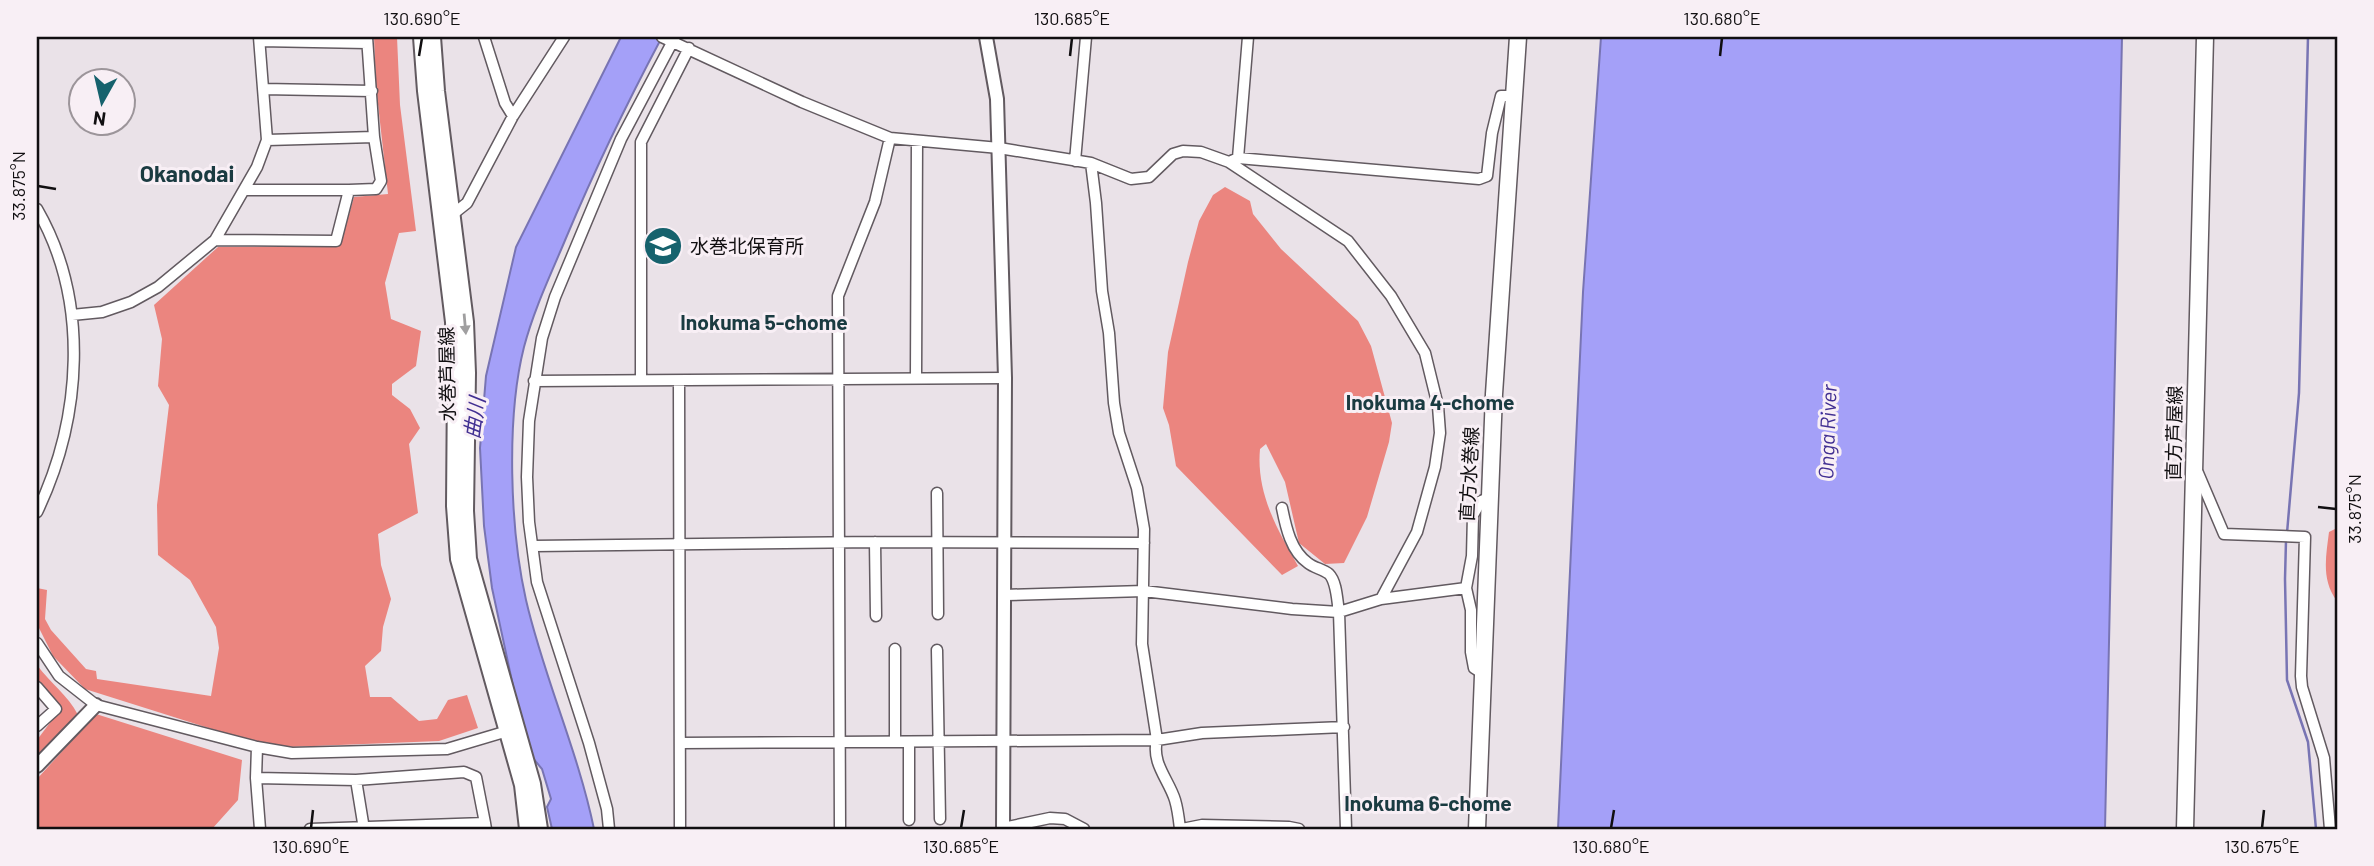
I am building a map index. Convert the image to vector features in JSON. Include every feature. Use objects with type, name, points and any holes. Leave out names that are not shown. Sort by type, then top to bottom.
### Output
[{"type":"main road","name":"水巻芦屋線","points":[[421,37],[425,91],[466,335],[466,511],[469,559],[511,730],[527,829]]},
{"type":"main road","name":"水巻芦屋線","points":[[433,37],[446,218]]},
{"type":"main road","name":"直方水巻線","points":[[1477,829],[1488,498],[1518,37]]},
{"type":"main road","name":"直方芦屋線","points":[[2185,829],[2205,37]]},
{"type":"main road","name":"水巻芦屋線","points":[[511,730],[533,784],[540,829]]},
{"type":"street","points":[[484,37],[505,103],[513,116]]},
{"type":"street","points":[[446,218],[467,203],[513,116],[564,37]]},
{"type":"street","points":[[662,37],[674,39],[802,102],[890,138],[999,148],[1076,160],[1091,163],[1130,179],[1149,177],[1172,154],[1183,150],[1233,160],[1479,179],[1487,176],[1492,133],[1501,96],[1513,96]]},
{"type":"street","points":[[986,37],[997,99],[1004,378],[1003,828],[1050,818],[1065,819],[1084,829]]},
{"type":"street","points":[[1076,160],[1086,37]]},
{"type":"street","points":[[1233,160],[1248,37]]},
{"type":"street","points":[[72,315],[102,312],[131,302],[158,287],[215,240],[257,167],[267,139],[259,39],[367,40],[374,138],[381,181],[376,189],[244,190]]},
{"type":"street","points":[[609,829],[607,809],[589,743],[537,582],[529,522],[529,421],[542,338],[555,297],[621,139],[674,39]]},
{"type":"street","points":[[641,380],[640,142],[689,48]]},
{"type":"street","points":[[263,89],[372,91]]},
{"type":"street","points":[[267,139],[374,138]]},
{"type":"street","points":[[840,829],[838,296],[874,202],[890,138]]},
{"type":"street","points":[[916,377],[917,141]]},
{"type":"street","points":[[1233,160],[1348,241],[1391,296],[1425,353],[1439,419],[1440,433],[1435,467],[1417,532],[1381,599]]},
{"type":"street","points":[[1091,163],[1114,403],[1119,433],[1138,488],[1144,529],[1142,644],[1157,740],[1154,750],[1163,777],[1175,799],[1181,829],[1202,825],[1292,828]]},
{"type":"street","points":[[215,240],[336,241],[349,190]]},
{"type":"street","points":[[37,209],[45,222],[59,261],[72,315],[73,390],[67,428],[57,462],[37,512]]},
{"type":"street","points":[[534,381],[1004,378]]},
{"type":"street","points":[[679,381],[680,829]]},
{"type":"street","points":[[2195,466],[2224,534],[2305,537],[2301,676],[2324,758],[2330,829]]},
{"type":"street","points":[[937,493],[938,614]]},
{"type":"street","points":[[1482,673],[1474,668],[1471,652],[1471,610],[1466,588],[1472,556],[1473,515],[1481,501],[1488,498]]},
{"type":"street","points":[[1282,508],[1290,539],[1299,555],[1308,564],[1329,574],[1334,582],[1339,612],[1345,727],[1346,829]]},
{"type":"street","points":[[534,546],[875,542],[1144,543]]},
{"type":"street","points":[[875,542],[876,617]]},
{"type":"street","points":[[1005,595],[1144,591],[1339,612],[1381,599],[1466,588]]},
{"type":"street","points":[[37,643],[59,676],[96,705],[257,747],[292,753],[447,748],[511,730]]},
{"type":"street","points":[[895,649],[895,742]]},
{"type":"street","points":[[937,650],[940,819]]},
{"type":"street","points":[[37,687],[56,709],[37,726]]},
{"type":"street","points":[[37,766],[96,705]]},
{"type":"street","points":[[680,743],[1157,740],[1202,733],[1345,727]]},
{"type":"street","points":[[909,742],[909,820]]},
{"type":"street","points":[[257,747],[256,778],[260,829]]},
{"type":"street","points":[[256,778],[356,780],[464,772],[476,778],[486,826],[310,829]]},
{"type":"street","points":[[356,780],[364,828]]},
{"type":"shaded area","points":[[374,37],[397,37],[400,105],[416,231],[399,233],[385,283],[391,319],[421,331],[416,366],[392,384],[392,395],[410,409],[420,428],[409,444],[418,513],[378,534],[381,565],[391,599],[383,627],[381,651],[365,666],[370,697],[391,697],[419,721],[437,719],[448,700],[467,695],[478,728],[439,741],[289,747],[253,742],[85,689],[53,656],[37,624],[37,588],[47,590],[45,619],[51,630],[86,669],[96,671],[97,679],[211,696],[219,648],[216,627],[190,580],[158,555],[157,505],[169,405],[158,386],[162,339],[154,305],[218,247],[340,246],[354,197],[388,194],[376,86]]},
{"type":"shaded area","points":[[1225,187],[1250,201],[1253,214],[1281,249],[1358,321],[1371,346],[1392,423],[1367,517],[1344,563],[1325,564],[1299,543],[1285,482],[1266,444],[1260,449],[1261,481],[1276,524],[1298,566],[1282,575],[1176,466],[1169,425],[1163,408],[1168,352],[1199,221],[1213,195]]},
{"type":"shaded area","points":[[2337,528],[2337,601],[2329,585],[2326,568],[2329,532]]},
{"type":"shaded area","points":[[37,665],[78,715],[37,757],[37,740],[61,708],[37,681]]},
{"type":"shaded area","points":[[96,714],[242,760],[238,800],[212,829],[37,829],[37,779]]},
{"type":"water","points":[[621,37],[662,37],[600,161],[543,292],[524,347],[514,406],[512,474],[516,540],[526,600],[579,771],[594,829],[552,829],[547,807],[551,799],[542,769],[527,751],[492,588],[484,526],[480,448],[486,376],[516,247]]},
{"type":"water","name":"Onga River","points":[[1601,37],[2122,37],[2105,829],[1558,829],[1583,292]]},
{"type":"waterway","points":[[2287,533],[2299,393],[2308,37]]},
{"type":"waterway","points":[[2286,540],[2287,680],[2308,742],[2316,829]]},
{"type":"place","name":"水巻北保育所","points":[[663,246]]},
{"type":"district","name":"Okanodai","points":[[187,174]]},
{"type":"district","name":"Inokuma 5-chome","points":[[764,323]]},
{"type":"district","name":"Inokuma 4-chome","points":[[1430,403]]},
{"type":"district","name":"Inokuma 6-chome","points":[[1428,804]]},
{"type":"water label","name":"曲川","points":[[475,418]]}]
